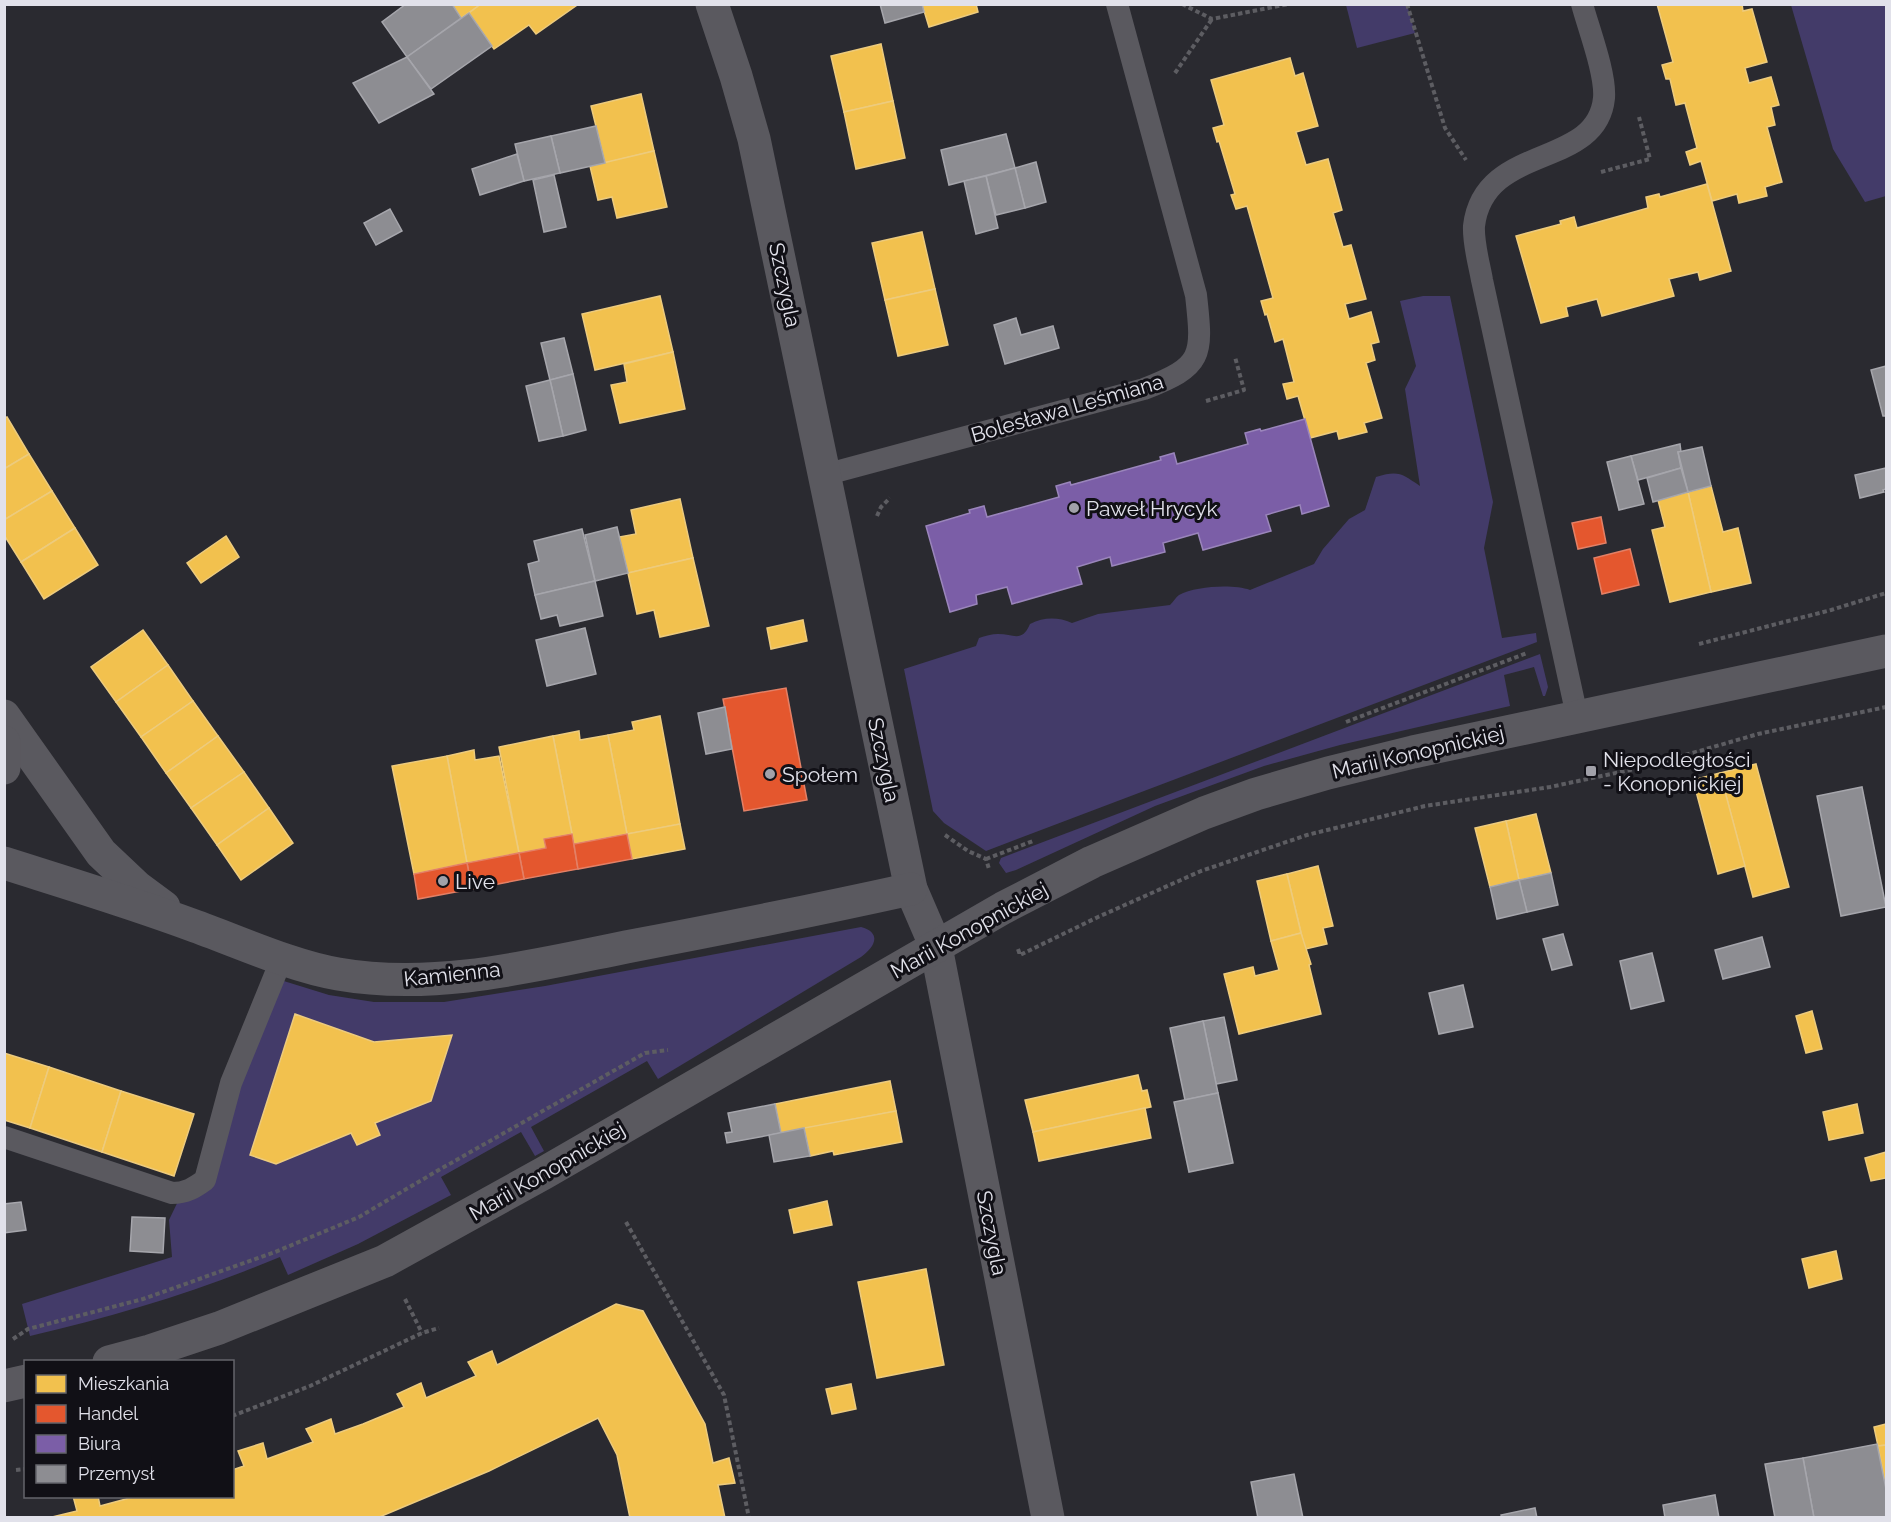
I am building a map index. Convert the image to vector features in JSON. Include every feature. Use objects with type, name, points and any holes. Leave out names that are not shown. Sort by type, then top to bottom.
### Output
[{"type":"street","name":"Szczygla","points":[[712,4],[754,139],[778,245],[911,889],[936,947],[1048,1518]]},
{"type":"street","name":"Marii Konopnickiej","points":[[116,1360],[219,1328],[385,1261],[544,1173],[1003,908],[1092,862],[1149,836],[1256,794],[1328,772],[1578,716],[1887,651]]},
{"type":"street","points":[[4,716],[101,853],[137,887],[185,922]]},
{"type":"street","points":[[4,742],[4,768]]},
{"type":"street","name":"Kamienna","points":[[4,863],[185,922],[282,958],[336,974],[398,980],[470,975],[554,961],[808,912],[911,889]]},
{"type":"street","points":[[4,1386],[24,1381]]},
{"type":"lane","name":"Bolesława Leśmiana","points":[[824,475],[1144,389],[1184,371],[1193,360],[1200,332],[1196,295],[1117,4]]},
{"type":"lane","points":[[1578,716],[1482,280],[1474,226],[1486,192],[1498,180],[1516,168],[1574,142],[1592,131],[1598,122],[1604,99],[1604,85],[1582,4]]},
{"type":"lane","points":[[4,1137],[172,1193],[182,1193],[195,1188],[205,1180],[231,1083],[282,958]]},
{"type":"path","points":[[1182,4],[1212,19],[1289,4]]},
{"type":"path","points":[[1407,4],[1445,128]]},
{"type":"path","points":[[1173,75],[1212,19]]},
{"type":"path","points":[[1592,174],[1650,159],[1638,115]]},
{"type":"path","points":[[1689,646],[1832,610],[1887,593]]},
{"type":"path","points":[[942,833],[968,851],[986,859],[1020,955],[1201,871],[1307,835],[1425,806],[1550,787],[1623,771],[1758,734],[1887,707]]},
{"type":"path","points":[[9,1341],[28,1329],[152,1296],[275,1252],[359,1217],[645,1053],[675,1049]]},
{"type":"path","points":[[626,1222],[724,1395],[749,1518]]},
{"type":"path","points":[[234,1415],[310,1386],[422,1333],[439,1328]]},
{"type":"path","points":[[16,1470],[24,1468]]},
{"type":"shaded area","points":[[1346,5],[1407,5],[1415,33],[1357,48]]},
{"type":"shaded area","points":[[1791,5],[1886,5],[1886,196],[1865,202],[1833,149]]},
{"type":"shaded area","points":[[1423,296],[1450,296],[1493,502],[1484,548],[1502,638],[1536,633],[1537,642],[986,851],[944,823],[933,811],[904,669],[976,646],[979,638],[998,634],[1021,636],[1030,624],[1040,620],[1056,619],[1072,623],[1098,614],[1170,605],[1179,595],[1204,588],[1234,587],[1250,590],[1314,564],[1323,549],[1349,519],[1365,510],[1376,477],[1400,474],[1420,486],[1405,389],[1416,366],[1400,301]]},
{"type":"shaded area","points":[[1540,654],[1548,687],[1545,696],[1543,696],[1534,667],[1504,675],[1510,706],[1340,745],[1264,766],[1155,806],[1016,870],[1006,873],[999,863],[1001,858]]},
{"type":"shaded area","points":[[861,927],[872,933],[874,941],[870,949],[861,957],[658,1079],[647,1061],[531,1127],[544,1151],[535,1156],[521,1132],[441,1177],[451,1195],[358,1244],[288,1275],[280,1257],[157,1302],[30,1336],[22,1304],[172,1257],[169,1220],[182,1193],[195,1188],[274,978],[329,995],[374,1002],[444,1002],[545,986]]},
{"type":"building: Mieszkania","points":[[452,4],[481,4],[461,18]]},
{"type":"building: Mieszkania","points":[[481,4],[577,5],[536,34],[529,25],[494,49],[469,13]]},
{"type":"building: Mieszkania","points":[[922,4],[976,4],[978,12],[929,27]]},
{"type":"building: Mieszkania","points":[[1657,4],[1742,4],[1743,11],[1752,9],[1767,62],[1745,68],[1749,83],[1771,77],[1779,105],[1771,107],[1775,125],[1767,127],[1782,182],[1765,187],[1767,196],[1739,203],[1737,194],[1712,201],[1701,161],[1690,165],[1686,152],[1697,148],[1685,103],[1676,105],[1670,79],[1666,79],[1662,65],[1673,62]]},
{"type":"building: Mieszkania","points":[[881,44],[893,101],[844,112],[831,56]]},
{"type":"building: Mieszkania","points":[[1290,58],[1295,76],[1303,73],[1318,126],[1296,132],[1306,165],[1328,159],[1342,210],[1333,213],[1343,247],[1351,245],[1366,299],[1345,304],[1349,319],[1371,312],[1379,342],[1371,344],[1375,360],[1366,363],[1382,418],[1364,423],[1367,432],[1339,439],[1337,431],[1310,438],[1298,396],[1287,399],[1283,384],[1294,382],[1283,339],[1275,342],[1261,301],[1273,298],[1247,206],[1236,209],[1231,195],[1235,194],[1213,128],[1224,125],[1211,80]]},
{"type":"building: Mieszkania","points":[[641,94],[654,151],[605,163],[591,106]]},
{"type":"building: Mieszkania","points":[[893,101],[905,158],[856,169],[844,112]]},
{"type":"building: Mieszkania","points":[[654,151],[667,207],[617,218],[612,197],[598,200],[590,166]]},
{"type":"building: Mieszkania","points":[[1707,184],[1731,271],[1700,280],[1698,272],[1669,279],[1674,296],[1602,316],[1597,299],[1566,307],[1568,316],[1541,323],[1516,236],[1561,224],[1560,221],[1574,217],[1577,228],[1648,208],[1646,197],[1659,194],[1660,197]]},
{"type":"building: Mieszkania","points":[[922,232],[935,289],[885,300],[872,243]]},
{"type":"building: Mieszkania","points":[[935,289],[948,345],[898,356],[885,300]]},
{"type":"building: Mieszkania","points":[[660,296],[673,352],[595,370],[582,314]]},
{"type":"building: Mieszkania","points":[[673,352],[685,409],[620,423],[611,385],[627,382],[624,364]]},
{"type":"building: Mieszkania","points":[[7,417],[29,454],[4,469],[4,418]]},
{"type":"building: Mieszkania","points":[[29,454],[52,491],[4,520],[4,469]]},
{"type":"building: Mieszkania","points":[[1711,486],[1723,532],[1738,528],[1751,583],[1711,592],[1688,492]]},
{"type":"building: Mieszkania","points":[[52,491],[75,528],[21,562],[4,535],[4,520]]},
{"type":"building: Mieszkania","points":[[1688,492],[1711,592],[1670,602],[1652,530],[1665,527],[1658,500]]},
{"type":"building: Mieszkania","points":[[680,499],[693,558],[628,573],[619,537],[636,534],[631,510]]},
{"type":"building: Mieszkania","points":[[75,528],[98,565],[44,599],[21,562]]},
{"type":"building: Mieszkania","points":[[226,536],[239,557],[201,583],[187,563]]},
{"type":"building: Mieszkania","points":[[693,558],[709,626],[660,637],[654,610],[637,614],[628,573]]},
{"type":"building: Mieszkania","points":[[803,620],[807,641],[771,649],[767,628]]},
{"type":"building: Mieszkania","points":[[143,630],[168,665],[116,702],[91,667]]},
{"type":"building: Mieszkania","points":[[168,665],[193,701],[141,737],[116,702]]},
{"type":"building: Mieszkania","points":[[193,701],[218,736],[166,773],[141,737]]},
{"type":"building: Mieszkania","points":[[660,716],[680,824],[627,834],[608,735],[634,730],[632,722]]},
{"type":"building: Mieszkania","points":[[579,731],[580,740],[608,735],[627,834],[574,844],[553,736]]},
{"type":"building: Mieszkania","points":[[218,736],[244,772],[191,808],[166,773]]},
{"type":"building: Mieszkania","points":[[553,736],[572,834],[544,839],[546,848],[519,853],[499,747]]},
{"type":"building: Mieszkania","points":[[474,750],[475,760],[499,756],[519,853],[467,863],[447,756]]},
{"type":"building: Mieszkania","points":[[447,756],[467,863],[414,874],[392,766]]},
{"type":"building: Mieszkania","points":[[1756,764],[1789,887],[1753,897],[1720,773]]},
{"type":"building: Mieszkania","points":[[244,772],[269,808],[217,845],[191,808]]},
{"type":"building: Mieszkania","points":[[1720,773],[1745,866],[1718,874],[1693,780]]},
{"type":"building: Mieszkania","points":[[269,808],[293,843],[241,880],[217,845]]},
{"type":"building: Mieszkania","points":[[1536,814],[1551,873],[1519,880],[1506,821]]},
{"type":"building: Mieszkania","points":[[1506,821],[1519,880],[1490,887],[1475,828]]},
{"type":"building: Mieszkania","points":[[680,824],[685,849],[632,859],[627,834]]},
{"type":"building: Mieszkania","points":[[1318,866],[1333,926],[1323,928],[1327,944],[1305,949],[1287,874]]},
{"type":"building: Mieszkania","points":[[1287,874],[1301,933],[1271,941],[1257,881]]},
{"type":"building: Mieszkania","points":[[1301,933],[1311,964],[1309,965],[1321,1014],[1239,1034],[1224,974],[1253,967],[1255,976],[1279,970],[1271,941]]},
{"type":"building: Mieszkania","points":[[1812,1011],[1822,1049],[1806,1053],[1796,1016]]},
{"type":"building: Mieszkania","points":[[295,1014],[374,1042],[452,1035],[431,1101],[375,1123],[380,1135],[357,1145],[351,1133],[276,1164],[250,1155]]},
{"type":"building: Mieszkania","points":[[4,1053],[49,1067],[30,1128],[4,1120]]},
{"type":"building: Mieszkania","points":[[49,1067],[121,1091],[102,1152],[30,1128]]},
{"type":"building: Mieszkania","points":[[1138,1075],[1142,1091],[1147,1090],[1151,1107],[1033,1132],[1025,1100]]},
{"type":"building: Mieszkania","points":[[890,1081],[896,1111],[781,1133],[775,1104]]},
{"type":"building: Mieszkania","points":[[121,1091],[194,1114],[174,1176],[102,1152]]},
{"type":"building: Mieszkania","points":[[1857,1104],[1863,1133],[1829,1140],[1823,1112]]},
{"type":"building: Mieszkania","points":[[1145,1108],[1151,1138],[1039,1161],[1033,1132]]},
{"type":"building: Mieszkania","points":[[896,1111],[902,1142],[834,1155],[833,1151],[810,1156],[804,1128]]},
{"type":"building: Mieszkania","points":[[1886,1152],[1886,1178],[1871,1181],[1865,1158]]},
{"type":"building: Mieszkania","points":[[827,1201],[832,1225],[794,1233],[789,1210]]},
{"type":"building: Mieszkania","points":[[1836,1251],[1842,1279],[1809,1288],[1802,1259]]},
{"type":"building: Mieszkania","points":[[926,1269],[944,1365],[877,1378],[858,1282]]},
{"type":"building: Mieszkania","points":[[616,1304],[643,1311],[705,1424],[713,1463],[729,1458],[735,1483],[718,1485],[725,1518],[630,1518],[617,1455],[598,1418],[489,1471],[377,1518],[48,1518],[77,1511],[74,1498],[98,1498],[100,1506],[130,1498],[234,1498],[234,1469],[244,1466],[238,1451],[263,1443],[267,1459],[313,1442],[306,1429],[331,1419],[335,1434],[404,1407],[397,1394],[421,1383],[426,1398],[476,1376],[468,1362],[492,1351],[497,1365]]},
{"type":"building: Mieszkania","points":[[851,1384],[856,1409],[832,1414],[826,1389]]},
{"type":"building: Mieszkania","points":[[1886,1424],[1886,1445],[1878,1446],[1874,1427]]},
{"type":"building: Mieszkania","points":[[1886,1445],[1886,1489],[1878,1446]]},
{"type":"building: Handel","points":[[1601,517],[1606,543],[1578,549],[1572,523]]},
{"type":"building: Handel","points":[[1630,549],[1639,585],[1602,594],[1594,558]]},
{"type":"building: Handel","name":"Społem","points":[[786,688],[807,800],[744,811],[723,699]]},
{"type":"building: Handel","points":[[572,834],[578,869],[524,879],[519,853],[546,848],[544,839]]},
{"type":"building: Handel","points":[[627,834],[632,859],[578,869],[574,844]]},
{"type":"building: Handel","points":[[519,853],[524,879],[472,889],[467,863]]},
{"type":"building: Handel","name":"Live","points":[[467,863],[472,889],[418,899],[414,874]]},
{"type":"building: Biura","points":[[1305,419],[1329,506],[1302,514],[1300,505],[1266,515],[1271,531],[1203,550],[1198,533],[1163,543],[1165,552],[1112,566],[1110,557],[1077,567],[1082,584],[1012,604],[1007,587],[976,595],[977,604],[950,612],[926,526],[970,513],[969,510],[984,506],[987,517],[1059,497],[1056,486],[1070,482],[1071,485],[1161,460],[1160,457],[1174,453],[1177,464],[1248,444],[1245,433]]},
{"type":"building: Przemysł","points":[[406,4],[452,4],[461,18],[407,57],[382,22]]},
{"type":"building: Przemysł","points":[[880,4],[922,4],[924,12],[885,23]]},
{"type":"building: Przemysł","points":[[469,13],[492,46],[431,89],[407,57]]},
{"type":"building: Przemysł","points":[[407,57],[434,94],[379,123],[353,83]]},
{"type":"building: Przemysł","points":[[596,126],[605,163],[560,173],[551,136]]},
{"type":"building: Przemysł","points":[[1006,134],[1015,168],[949,185],[941,150]]},
{"type":"building: Przemysł","points":[[551,136],[560,173],[524,181],[515,144]]},
{"type":"building: Przemysł","points":[[517,154],[524,181],[480,195],[472,169]]},
{"type":"building: Przemysł","points":[[1036,162],[1046,202],[1025,208],[1015,168]]},
{"type":"building: Przemysł","points":[[1015,168],[1025,208],[996,215],[986,176]]},
{"type":"building: Przemysł","points":[[554,175],[566,227],[544,232],[533,180]]},
{"type":"building: Przemysł","points":[[986,176],[998,228],[976,234],[964,181]]},
{"type":"building: Przemysł","points":[[390,209],[402,231],[376,245],[364,223]]},
{"type":"building: Przemysł","points":[[1016,318],[1021,335],[1053,326],[1059,348],[1005,364],[994,325]]},
{"type":"building: Przemysł","points":[[564,338],[573,374],[550,380],[541,343]]},
{"type":"building: Przemysł","points":[[1886,366],[1886,416],[1883,416],[1871,370]]},
{"type":"building: Przemysł","points":[[573,374],[586,430],[563,436],[550,380]]},
{"type":"building: Przemysł","points":[[550,380],[563,436],[539,441],[526,386]]},
{"type":"building: Przemysł","points":[[1680,444],[1681,452],[1678,452],[1681,468],[1638,480],[1631,456]]},
{"type":"building: Przemysł","points":[[1702,447],[1711,486],[1688,492],[1678,452]]},
{"type":"building: Przemysł","points":[[1631,456],[1644,504],[1619,510],[1607,462]]},
{"type":"building: Przemysł","points":[[1681,468],[1688,492],[1653,502],[1647,478]]},
{"type":"building: Przemysł","points":[[1886,468],[1884,492],[1860,498],[1855,475]]},
{"type":"building: Przemysł","points":[[617,527],[628,573],[595,581],[585,535]]},
{"type":"building: Przemysł","points":[[582,529],[595,581],[535,595],[528,564],[539,561],[534,541]]},
{"type":"building: Przemysł","points":[[595,581],[603,616],[560,626],[557,615],[541,619],[535,595]]},
{"type":"building: Przemysł","points":[[585,628],[596,674],[547,686],[536,640]]},
{"type":"building: Przemysł","points":[[725,707],[732,749],[706,754],[698,713]]},
{"type":"building: Przemysł","points":[[1862,787],[1886,907],[1841,916],[1817,796]]},
{"type":"building: Przemysł","points":[[1551,873],[1558,905],[1527,912],[1519,880]]},
{"type":"building: Przemysł","points":[[1519,880],[1527,912],[1497,919],[1490,887]]},
{"type":"building: Przemysł","points":[[1563,934],[1572,965],[1552,970],[1543,939]]},
{"type":"building: Przemysł","points":[[1762,937],[1770,967],[1723,979],[1715,950]]},
{"type":"building: Przemysł","points":[[1652,953],[1664,1001],[1631,1009],[1620,961]]},
{"type":"building: Przemysł","points":[[1463,985],[1473,1027],[1439,1034],[1429,993]]},
{"type":"building: Przemysł","points":[[1224,1017],[1237,1080],[1216,1084],[1203,1021]]},
{"type":"building: Przemysł","points":[[1203,1021],[1218,1093],[1185,1100],[1170,1028]]},
{"type":"building: Przemysł","points":[[1218,1093],[1233,1163],[1189,1172],[1174,1102]]},
{"type":"building: Przemysł","points":[[775,1104],[781,1133],[727,1143],[725,1133],[732,1132],[728,1113]]},
{"type":"building: Przemysł","points":[[804,1128],[810,1156],[774,1162],[769,1135]]},
{"type":"building: Przemysł","points":[[21,1202],[26,1230],[4,1233],[4,1204]]},
{"type":"building: Przemysł","points":[[132,1217],[165,1218],[163,1253],[130,1251]]},
{"type":"building: Przemysł","points":[[1877,1444],[1886,1489],[1886,1518],[1814,1518],[1803,1458]]},
{"type":"building: Przemysł","points":[[1803,1458],[1814,1518],[1775,1518],[1765,1464]]},
{"type":"building: Przemysł","points":[[1294,1474],[1303,1518],[1258,1518],[1251,1482]]},
{"type":"building: Przemysł","points":[[1715,1495],[1719,1518],[1665,1518],[1663,1505]]},
{"type":"building: Przemysł","points":[[1535,1508],[1537,1518],[1502,1518],[1501,1515]]},
{"type":"place","name":"Paweł Hrycyk","points":[[1074,508]]},
{"type":"place","name":"Niepodległości - Konopnickiej","points":[[1591,771]]},
{"type":"place","name":"Społem","points":[[770,774]]},
{"type":"place","name":"Live","points":[[443,881]]}]
